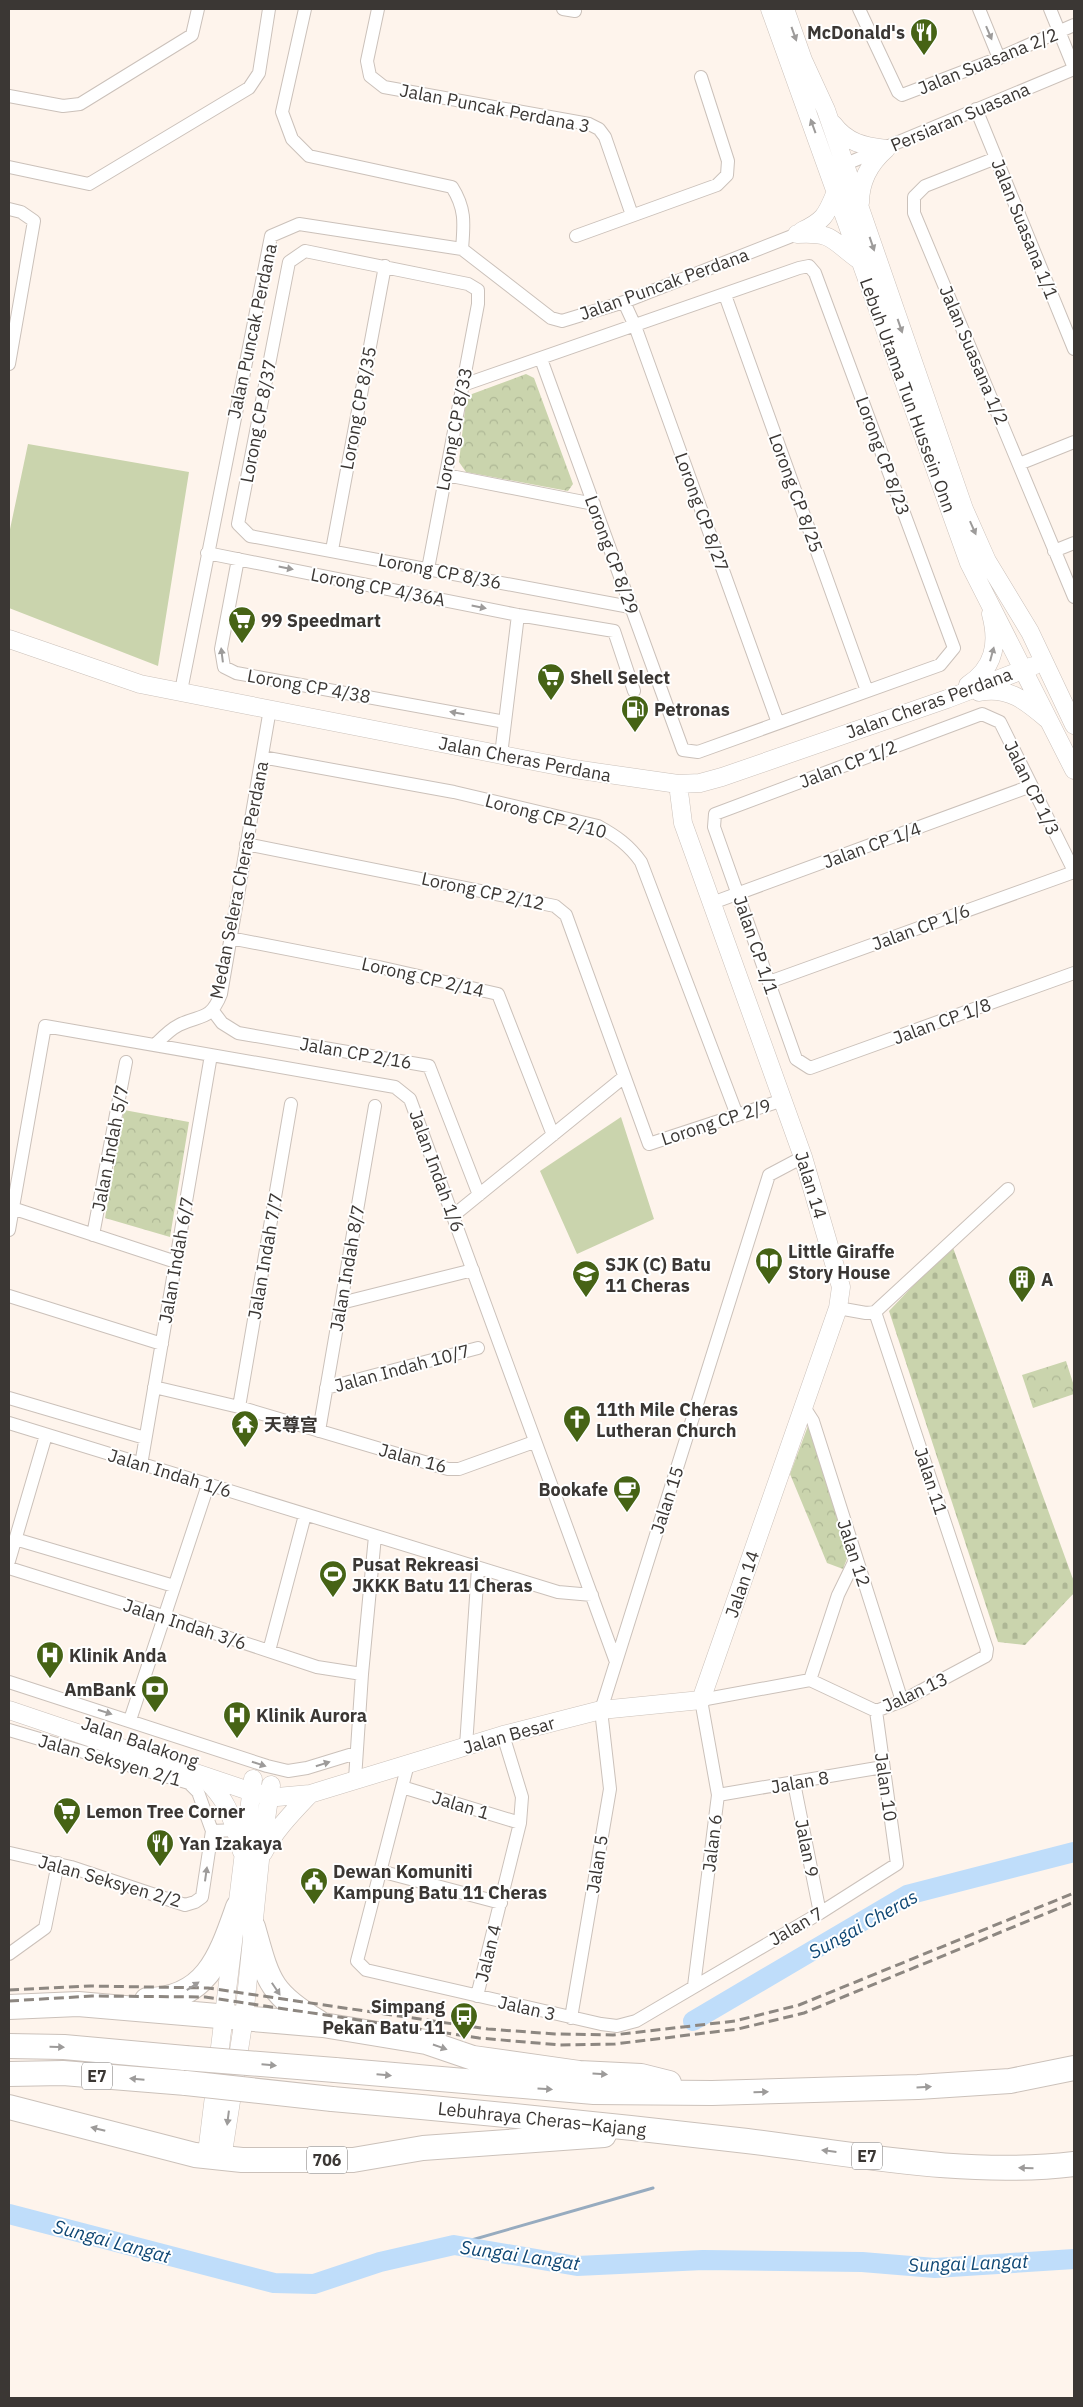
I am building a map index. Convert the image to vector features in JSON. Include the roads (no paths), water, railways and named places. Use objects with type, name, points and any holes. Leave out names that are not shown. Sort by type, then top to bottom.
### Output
[{"type":"highway","points":[[9,2007],[78,2004],[108,1999],[165,2000],[180,1994],[205,1978],[222,1952],[238,1907]]},
{"type":"highway","points":[[253,1927],[266,1971],[279,1994],[296,2009],[324,2025]]},
{"type":"highway","points":[[78,2004],[324,2025],[426,2042],[473,2058],[580,2073],[641,2076],[712,2093]]},
{"type":"highway","name":"Lebuhraya Cheras–Kajang","points":[[9,2046],[64,2047],[594,2092],[712,2093],[936,2086],[1010,2081],[1074,2068]]},
{"type":"highway","name":"Lebuhraya Cheras–Kajang","points":[[9,2074],[63,2074],[186,2083],[661,2131],[954,2166],[1040,2168],[1074,2164]]},
{"type":"highway","points":[[9,2107],[145,2140],[175,2140],[216,2145],[293,2147],[402,2140],[510,2141],[661,2131]]},
{"type":"highway","name":"706","points":[[145,2140],[195,2155],[242,2160],[282,2161],[353,2160],[423,2148],[510,2141]]},
{"type":"street","points":[[9,96],[63,106],[80,104],[192,35],[198,9]]},
{"type":"street","points":[[9,167],[89,184],[249,88],[259,73],[269,9]]},
{"type":"street","points":[[305,9],[282,112],[292,139],[309,156],[452,187],[462,202],[464,222],[462,249]]},
{"type":"street","name":"Jalan Puncak Perdana 3","points":[[378,9],[367,61],[370,76],[384,87],[589,124],[599,129],[605,137],[632,215]]},
{"type":"street","name":"Lebuh Utama Tun Hussein Onn","points":[[770,9],[837,169],[860,208],[964,508],[987,561],[1030,632],[1074,725]]},
{"type":"street","name":"Lebuh Utama Tun Hussein Onn","points":[[785,9],[803,60],[830,119],[837,169],[836,194],[958,533],[985,595],[1029,667],[1051,722],[1074,770]]},
{"type":"street","name":"Jalan Suasana 2/2","points":[[859,9],[898,92],[902,94],[999,58],[1074,25]]},
{"type":"street","points":[[979,9],[999,58]]},
{"type":"street","points":[[1050,9],[1074,68]]},
{"type":"street","name":"Persiaran Suasana","points":[[837,169],[1074,68]]},
{"type":"street","points":[[576,236],[717,185],[727,175],[728,161],[701,77]]},
{"type":"street","name":"Jalan Suasana 1/1","points":[[976,109],[1074,349]]},
{"type":"street","points":[[830,119],[848,140],[863,146],[886,149]]},
{"type":"street","points":[[860,208],[864,180],[872,163],[886,149]]},
{"type":"street","name":"Jalan Suasana 1/2","points":[[996,158],[926,186],[914,197],[914,213],[1074,597]]},
{"type":"street","points":[[797,234],[820,222],[827,214],[836,194]]},
{"type":"street","points":[[9,209],[21,212],[34,221],[13,309],[9,364]]},
{"type":"street","name":"Jalan Puncak Perdana","points":[[181,691],[271,236],[299,224],[462,249],[551,318],[562,322],[624,302],[797,234]]},
{"type":"street","points":[[797,234],[818,233],[830,236],[859,260]]},
{"type":"street","name":"Lorong CP 8/37","points":[[250,536],[238,524],[239,514],[288,262],[305,251],[385,266]]},
{"type":"street","name":"Lorong CP 8/33","points":[[385,266],[468,284],[478,290],[478,304],[428,569]]},
{"type":"street","name":"Lorong CP 8/35","points":[[332,550],[385,266]]},
{"type":"street","name":"Lorong CP 8/23","points":[[725,294],[799,268],[809,266],[815,273],[954,648],[940,664],[866,691]]},
{"type":"street","points":[[463,385],[725,294]]},
{"type":"street","name":"Lorong CP 8/25","points":[[725,294],[866,691]]},
{"type":"street","name":"Lorong CP 8/27","points":[[624,302],[635,326],[778,723]]},
{"type":"street","name":"Lorong CP 8/29","points":[[540,359],[683,750],[698,752],[778,723]]},
{"type":"street","points":[[1019,464],[1074,442]]},
{"type":"street","points":[[446,475],[594,504]]},
{"type":"street","name":"Lorong CP 8/36","points":[[250,536],[630,606]]},
{"type":"street","points":[[1054,551],[1074,542]]},
{"type":"street","name":"Lorong CP 4/36A","points":[[207,553],[518,615],[614,631],[634,691]]},
{"type":"street","name":"Lorong CP 4/38","points":[[238,559],[221,649],[224,667],[236,673],[505,722]]},
{"type":"street","points":[[946,699],[979,677],[993,657],[995,644],[993,627],[985,595]]},
{"type":"street","points":[[1013,606],[1014,613],[1035,657],[1029,667],[1044,673],[1061,709],[1074,725]]},
{"type":"street","points":[[501,755],[518,615]]},
{"type":"street","name":"Jalan Cheras Perdana","points":[[9,639],[140,684],[574,770],[678,784],[700,783],[722,777],[946,699],[1029,667]]},
{"type":"street","points":[[946,699],[983,691],[998,690],[1013,694],[1051,722]]},
{"type":"street","points":[[778,723],[866,691]]},
{"type":"street","name":"Medan Selera Cheras Perdana","points":[[155,1045],[169,1030],[181,1024],[203,1018],[213,1011],[221,994],[270,709]]},
{"type":"street","name":"Jalan CP 1/3","points":[[982,714],[1000,722],[1074,872]]},
{"type":"street","name":"Jalan CP 1/2","points":[[715,814],[982,714]]},
{"type":"street","name":"Lorong CP 2/10","points":[[262,757],[454,792],[598,826],[619,837],[642,862],[737,1115]]},
{"type":"street","name":"Jalan 14","points":[[678,784],[683,823],[803,1157],[841,1288],[838,1308],[701,1700]]},
{"type":"street","name":"Jalan CP 1/4","points":[[712,903],[1031,786]]},
{"type":"street","name":"Jalan CP 1/1","points":[[715,814],[714,827],[796,1059],[810,1068]]},
{"type":"street","name":"Lorong CP 2/12","points":[[246,844],[555,906],[566,915],[648,1144]]},
{"type":"street","name":"Jalan CP 1/6","points":[[769,982],[1074,872]]},
{"type":"street","name":"Lorong CP 2/14","points":[[230,938],[379,967],[498,994],[553,1135]]},
{"type":"street","name":"Jalan CP 1/8","points":[[810,1068],[1074,973]]},
{"type":"street","name":"Jalan CP 2/16","points":[[213,1011],[222,1023],[238,1033],[429,1066],[478,1195]]},
{"type":"street","name":"Jalan Indah 1/6","points":[[12,1208],[45,1026],[395,1087],[410,1099],[616,1662]]},
{"type":"street","name":"Jalan Indah 6/7","points":[[141,1465],[212,1056]]},
{"type":"street","name":"Jalan Indah 5/7","points":[[93,1235],[126,1062]]},
{"type":"street","points":[[454,1215],[624,1077]]},
{"type":"street","name":"Lorong CP 2/9","points":[[648,1144],[783,1100]]},
{"type":"street","name":"Jalan Indah 7/7","points":[[239,1407],[291,1104]]},
{"type":"street","name":"Jalan Indah 8/7","points":[[319,1431],[375,1106]]},
{"type":"street","name":"Jalan 15","points":[[601,1710],[769,1175],[803,1157]]},
{"type":"street","points":[[838,1308],[866,1313],[875,1312],[1008,1190]]},
{"type":"street","points":[[9,1230],[12,1208],[176,1262]]},
{"type":"street","points":[[341,1303],[473,1270]]},
{"type":"street","points":[[9,1296],[162,1344]]},
{"type":"street","name":"Jalan 11","points":[[875,1312],[987,1649]]},
{"type":"street","name":"Jalan Indah 10/7","points":[[326,1388],[478,1348]]},
{"type":"street","name":"Jalan 16","points":[[154,1387],[239,1407],[448,1469],[460,1469],[534,1442]]},
{"type":"street","points":[[9,1398],[145,1438]]},
{"type":"street","name":"Jalan 12","points":[[804,1407],[813,1421],[902,1701]]},
{"type":"street","name":"Jalan Indah 1/6","points":[[9,1423],[558,1592],[592,1596]]},
{"type":"street","points":[[9,1561],[46,1435]]},
{"type":"street","points":[[130,1720],[166,1617],[174,1586],[208,1485]]},
{"type":"street","points":[[269,1651],[305,1515]]},
{"type":"street","points":[[355,1779],[362,1674],[375,1536]]},
{"type":"street","name":"Jalan Indah 3/6","points":[[15,1539],[174,1586]]},
{"type":"street","points":[[701,1700],[770,1689],[810,1680],[838,1595],[856,1558]]},
{"type":"street","name":"Jalan Indah 3/6","points":[[9,1568],[327,1670],[362,1674]]},
{"type":"street","points":[[466,1746],[478,1568]]},
{"type":"street","name":"Jalan 13","points":[[810,1680],[870,1710],[876,1710],[902,1701],[980,1661],[986,1656],[987,1649]]},
{"type":"street","points":[[9,1682],[267,1766],[288,1771],[307,1768],[356,1753]]},
{"type":"street","name":"Jalan Balakong","points":[[9,1698],[252,1786]]},
{"type":"street","name":"Jalan Besar","points":[[270,1790],[315,1792],[503,1735],[601,1710],[701,1700]]},
{"type":"street","name":"Jalan 6","points":[[694,1986],[718,1796],[701,1700]]},
{"type":"street","name":"Jalan Balakong","points":[[9,1710],[200,1774],[252,1786]]},
{"type":"street","name":"Jalan 5","points":[[571,2018],[610,1789],[601,1710]]},
{"type":"street","name":"Jalan 10","points":[[876,1710],[898,1864]]},
{"type":"street","name":"Jalan Seksyen 2/1","points":[[9,1730],[189,1783],[198,1792],[212,1832]]},
{"type":"street","name":"Jalan 4","points":[[477,1996],[520,1823],[522,1797],[503,1735]]},
{"type":"street","points":[[408,1764],[380,1871],[501,1903]]},
{"type":"street","name":"Jalan 8","points":[[718,1796],[883,1767]]},
{"type":"street","points":[[200,1774],[217,1790],[227,1804],[236,1830],[252,1861]]},
{"type":"street","name":"Jalan 9","points":[[794,1784],[820,1913]]},
{"type":"street","points":[[216,2145],[234,2017],[253,1927],[252,1861],[252,1786],[270,1790],[252,1861],[238,1907],[234,2017]]},
{"type":"street","name":"Jalan 1","points":[[402,1787],[520,1823]]},
{"type":"street","points":[[252,1861],[315,1792]]},
{"type":"street","points":[[212,1832],[236,1830]]},
{"type":"street","name":"Jalan Seksyen 2/2","points":[[9,1854],[58,1863],[185,1905],[195,1902],[202,1897],[212,1832]]},
{"type":"street","points":[[9,1954],[45,1928],[58,1863]]},
{"type":"street","name":"Jalan 7","points":[[694,1986],[820,1913],[898,1864]]},
{"type":"street","name":"Jalan 3","points":[[380,1871],[357,1961],[366,1970],[601,2024],[627,2024],[636,2021],[694,1986]]},
{"type":"waterway","name":"Sungai Cheras","points":[[693,2021],[907,1895],[1074,1852]]},
{"type":"waterway","name":"Sungai Cheras","points":[[454,2245],[653,2188]]},
{"type":"waterway","name":"Sungai Langat","points":[[9,2214],[274,2283],[314,2284],[380,2262],[454,2245],[577,2266],[703,2260],[862,2262],[935,2268],[1074,2259]]},
{"type":"railway","points":[[9,1990],[91,1986],[208,1988],[488,2029],[555,2034],[613,2035],[735,2021],[799,2005],[1074,1893]]},
{"type":"railway","points":[[9,2001],[92,1996],[205,1997],[479,2038],[560,2045],[615,2044],[738,2029],[804,2013],[1074,1902]]},
{"type":"place","name":"McDonald's","points":[[924,56]]},
{"type":"place","name":"99 Speedmart","points":[[242,644]]},
{"type":"place","name":"Shell Select","points":[[551,701]]},
{"type":"place","name":"Petronas","points":[[635,733]]},
{"type":"place","name":"Little Giraffe Story House","points":[[769,1285]]},
{"type":"place","name":"SJK (C) Batu 11 Cheras","points":[[586,1298]]},
{"type":"place","name":"A","points":[[1022,1303]]},
{"type":"place","name":"11th Mile Cheras Lutheran Church","points":[[577,1443]]},
{"type":"place","name":"天尊宫","points":[[245,1448]]},
{"type":"place","name":"Bookafe","points":[[627,1513]]},
{"type":"place","name":"Pusat Rekreasi JKKK Batu 11 Cheras","points":[[333,1598]]},
{"type":"place","name":"Klinik Anda","points":[[50,1679]]},
{"type":"place","name":"AmBank","points":[[155,1713]]},
{"type":"place","name":"Klinik Aurora","points":[[237,1739]]},
{"type":"place","name":"Lemon Tree Corner","points":[[67,1835]]},
{"type":"place","name":"Yan Izakaya","points":[[160,1867]]},
{"type":"place","name":"Dewan Komuniti Kampung Batu 11 Cheras","points":[[314,1905]]},
{"type":"place","name":"Simpang Pekan Batu 11","points":[[464,2040]]}]
